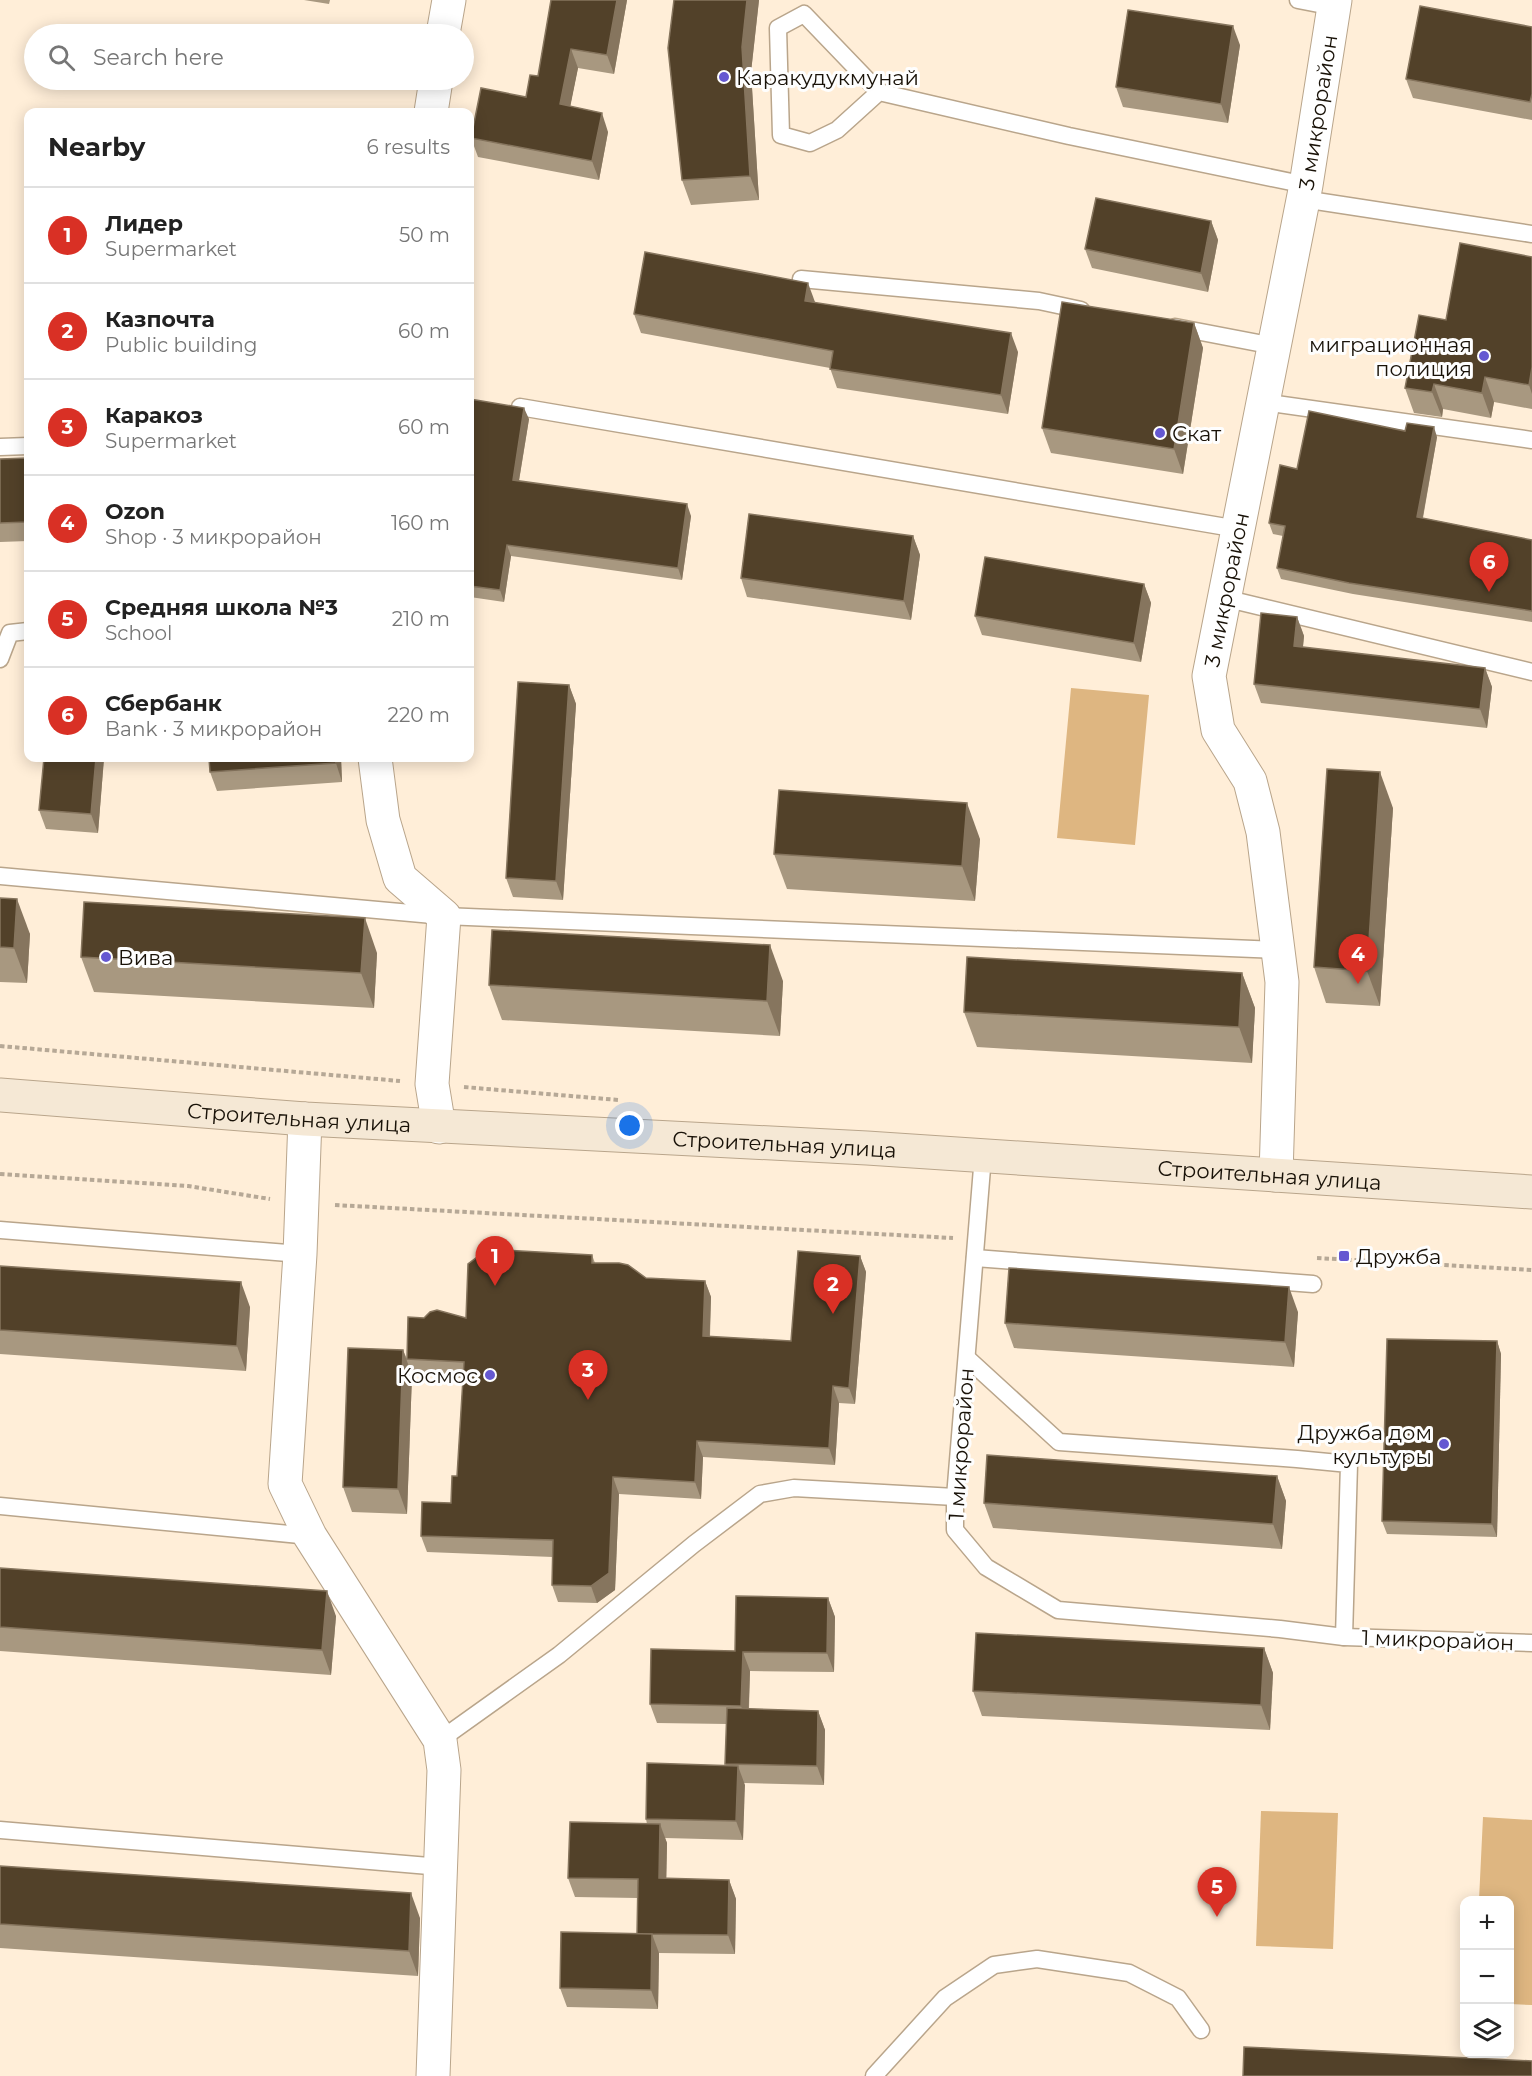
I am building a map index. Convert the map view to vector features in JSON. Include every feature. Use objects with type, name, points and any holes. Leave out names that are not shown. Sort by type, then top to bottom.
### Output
[{"type":"main road","name":"Строительная улица","points":[[0,1095],[305,1119],[867,1148],[1532,1192]]},
{"type":"street","points":[[445,24],[449,0]]},
{"type":"street","name":"3 микрорайон","points":[[1276,1175],[1282,982],[1263,832],[1250,781],[1218,730],[1209,676],[1304,192],[1335,4]]},
{"type":"street","points":[[432,108],[434,90]]},
{"type":"street","points":[[376,762],[383,820],[400,878],[444,916],[432,1084],[439,1127]]},
{"type":"street","points":[[305,1119],[300,1254],[285,1484],[310,1536],[440,1740],[444,1770],[433,2076]]},
{"type":"lane","points":[[1298,0],[1335,4]]},
{"type":"lane","points":[[879,92],[837,130],[810,143],[781,135],[778,28],[804,14],[879,92],[1304,192],[1532,234]]},
{"type":"lane","points":[[801,279],[1039,302],[1098,313]]},
{"type":"lane","points":[[1156,324],[1274,346]]},
{"type":"lane","points":[[1263,402],[1532,440]]},
{"type":"lane","points":[[520,407],[1238,529]]},
{"type":"lane","points":[[0,447],[24,446]]},
{"type":"lane","points":[[1224,598],[1532,672]]},
{"type":"lane","points":[[0,659],[10,633],[24,631]]},
{"type":"lane","points":[[0,876],[444,916],[1278,950]]},
{"type":"lane","name":"1 микрорайон","points":[[982,1156],[955,1497],[955,1530],[986,1566],[1058,1610],[1280,1629],[1344,1637],[1532,1643]]},
{"type":"lane","points":[[0,1230],[300,1254]]},
{"type":"lane","points":[[975,1258],[1313,1284]]},
{"type":"lane","name":"1 микрорайон","points":[[967,1358],[1059,1442],[1349,1464],[1344,1637]]},
{"type":"lane","points":[[440,1740],[559,1655],[694,1544],[760,1494],[794,1488],[955,1497]]},
{"type":"lane","points":[[0,1506],[310,1536]]},
{"type":"lane","points":[[0,1830],[441,1867]]},
{"type":"lane","points":[[874,2076],[945,1998],[994,1965],[1037,1959],[1129,1973],[1178,1998],[1201,2030]]},
{"type":"path","points":[[0,1046],[622,1101]]},
{"type":"path","points":[[0,1174],[188,1186],[302,1203],[976,1240]]},
{"type":"path","points":[[1307,1258],[1532,1270]]},
{"type":"shaded area","points":[[1071,688],[1149,695],[1135,845],[1057,838]]},
{"type":"shaded area","points":[[1261,1811],[1338,1813],[1333,1949],[1256,1946]]},
{"type":"shaded area","points":[[1483,1817],[1532,1820],[1532,2005],[1514,2004],[1514,1896],[1479,1896]]},
{"type":"building","points":[[551,0],[617,0],[607,55],[571,49],[560,104],[602,113],[592,161],[474,139],[474,123],[481,88],[526,97],[530,75],[538,76]]},
{"type":"building","points":[[674,0],[747,0],[742,47],[750,176],[682,180],[668,48]]},
{"type":"building","points":[[1420,6],[1532,27],[1530,102],[1406,79]]},
{"type":"building","points":[[1128,10],[1233,26],[1221,104],[1116,87]]},
{"type":"building","points":[[1096,198],[1211,221],[1201,273],[1085,249]]},
{"type":"building","points":[[1460,243],[1532,257],[1532,367],[1529,385],[1485,377],[1482,393],[1434,384],[1432,392],[1405,388],[1419,315],[1446,320]]},
{"type":"building","points":[[645,252],[808,283],[805,301],[1011,333],[1001,395],[830,369],[833,351],[634,314]]},
{"type":"building","points":[[1062,302],[1194,323],[1174,449],[1042,428]]},
{"type":"building","points":[[474,400],[524,408],[513,480],[687,504],[678,568],[507,545],[500,590],[474,587]]},
{"type":"building","points":[[1309,411],[1405,431],[1407,423],[1434,427],[1417,517],[1532,540],[1532,611],[1349,583],[1277,568],[1285,526],[1269,523],[1280,465],[1297,469]]},
{"type":"building","points":[[24,458],[24,522],[0,523],[0,459]]},
{"type":"building","points":[[749,514],[913,536],[904,601],[741,578]]},
{"type":"building","points":[[985,557],[1144,584],[1134,643],[975,616]]},
{"type":"building","points":[[1261,613],[1297,617],[1294,646],[1485,668],[1480,709],[1254,684]]},
{"type":"building","points":[[518,682],[569,685],[556,881],[506,878]]},
{"type":"building","points":[[44,762],[96,762],[91,814],[39,810]]},
{"type":"building","points":[[209,762],[336,763],[210,772]]},
{"type":"building","points":[[1327,769],[1380,772],[1367,971],[1314,967]]},
{"type":"building","points":[[779,790],[967,803],[962,866],[774,854]]},
{"type":"building","points":[[0,898],[17,899],[14,948],[0,947]]},
{"type":"building","points":[[84,902],[365,918],[361,973],[81,957]]},
{"type":"building","points":[[492,930],[770,945],[767,1001],[489,985]]},
{"type":"building","points":[[967,957],[1242,973],[1239,1027],[964,1012]]},
{"type":"building","points":[[488,1249],[592,1255],[592,1263],[628,1265],[646,1278],[705,1281],[703,1336],[791,1341],[798,1251],[860,1256],[849,1388],[833,1386],[829,1448],[697,1441],[695,1482],[613,1477],[609,1573],[591,1586],[552,1585],[553,1540],[421,1536],[422,1502],[451,1503],[452,1476],[457,1476],[464,1362],[407,1359],[408,1317],[424,1318],[430,1312],[437,1310],[466,1318],[468,1264]]},
{"type":"building","points":[[0,1266],[241,1282],[237,1346],[0,1330]]},
{"type":"building","points":[[1009,1268],[1289,1287],[1285,1342],[1005,1323]]},
{"type":"building","name":"Дружба дом культуры","points":[[1387,1339],[1497,1341],[1492,1524],[1382,1521]]},
{"type":"building","points":[[348,1348],[403,1350],[398,1489],[343,1487]]},
{"type":"building","points":[[987,1455],[1277,1476],[1273,1524],[984,1503]]},
{"type":"building","points":[[0,1568],[327,1591],[322,1650],[0,1627]]},
{"type":"building","points":[[736,1596],[828,1598],[827,1653],[743,1652],[741,1706],[650,1704],[651,1649],[735,1651]]},
{"type":"building","points":[[976,1633],[1264,1648],[1261,1705],[973,1691]]},
{"type":"building","points":[[727,1708],[818,1711],[817,1766],[725,1764]]},
{"type":"building","points":[[647,1763],[738,1766],[736,1821],[646,1819]]},
{"type":"building","points":[[570,1822],[660,1824],[659,1878],[729,1880],[728,1935],[637,1934],[638,1879],[568,1878]]},
{"type":"building","points":[[0,1866],[411,1893],[409,1951],[0,1924]]},
{"type":"building","points":[[561,1932],[652,1934],[651,1990],[560,1988]]},
{"type":"building","points":[[1244,2047],[1532,2061],[1532,2076],[1243,2076]]},
{"type":"place","name":"Каракудукмунай","points":[[724,77]]},
{"type":"place","name":"миграционная полиция","points":[[1484,356]]},
{"type":"place","name":"Скат","points":[[1160,433]]},
{"type":"place","name":"Сбербанк","points":[[1489,592]]},
{"type":"place","name":"Вива","points":[[106,957]]},
{"type":"place","name":"Ozon","points":[[1358,984]]},
{"type":"place","name":"Дружба","points":[[1344,1256]]},
{"type":"place","name":"Лидер","points":[[495,1286]]},
{"type":"place","name":"Казпочта","points":[[833,1314]]},
{"type":"place","name":"Космос","points":[[490,1375]]},
{"type":"place","name":"Каракоз","points":[[588,1400]]},
{"type":"place","name":"Дружба дом культуры","points":[[1444,1444]]},
{"type":"place","name":"Средняя школа №3","points":[[1217,1917]]}]
